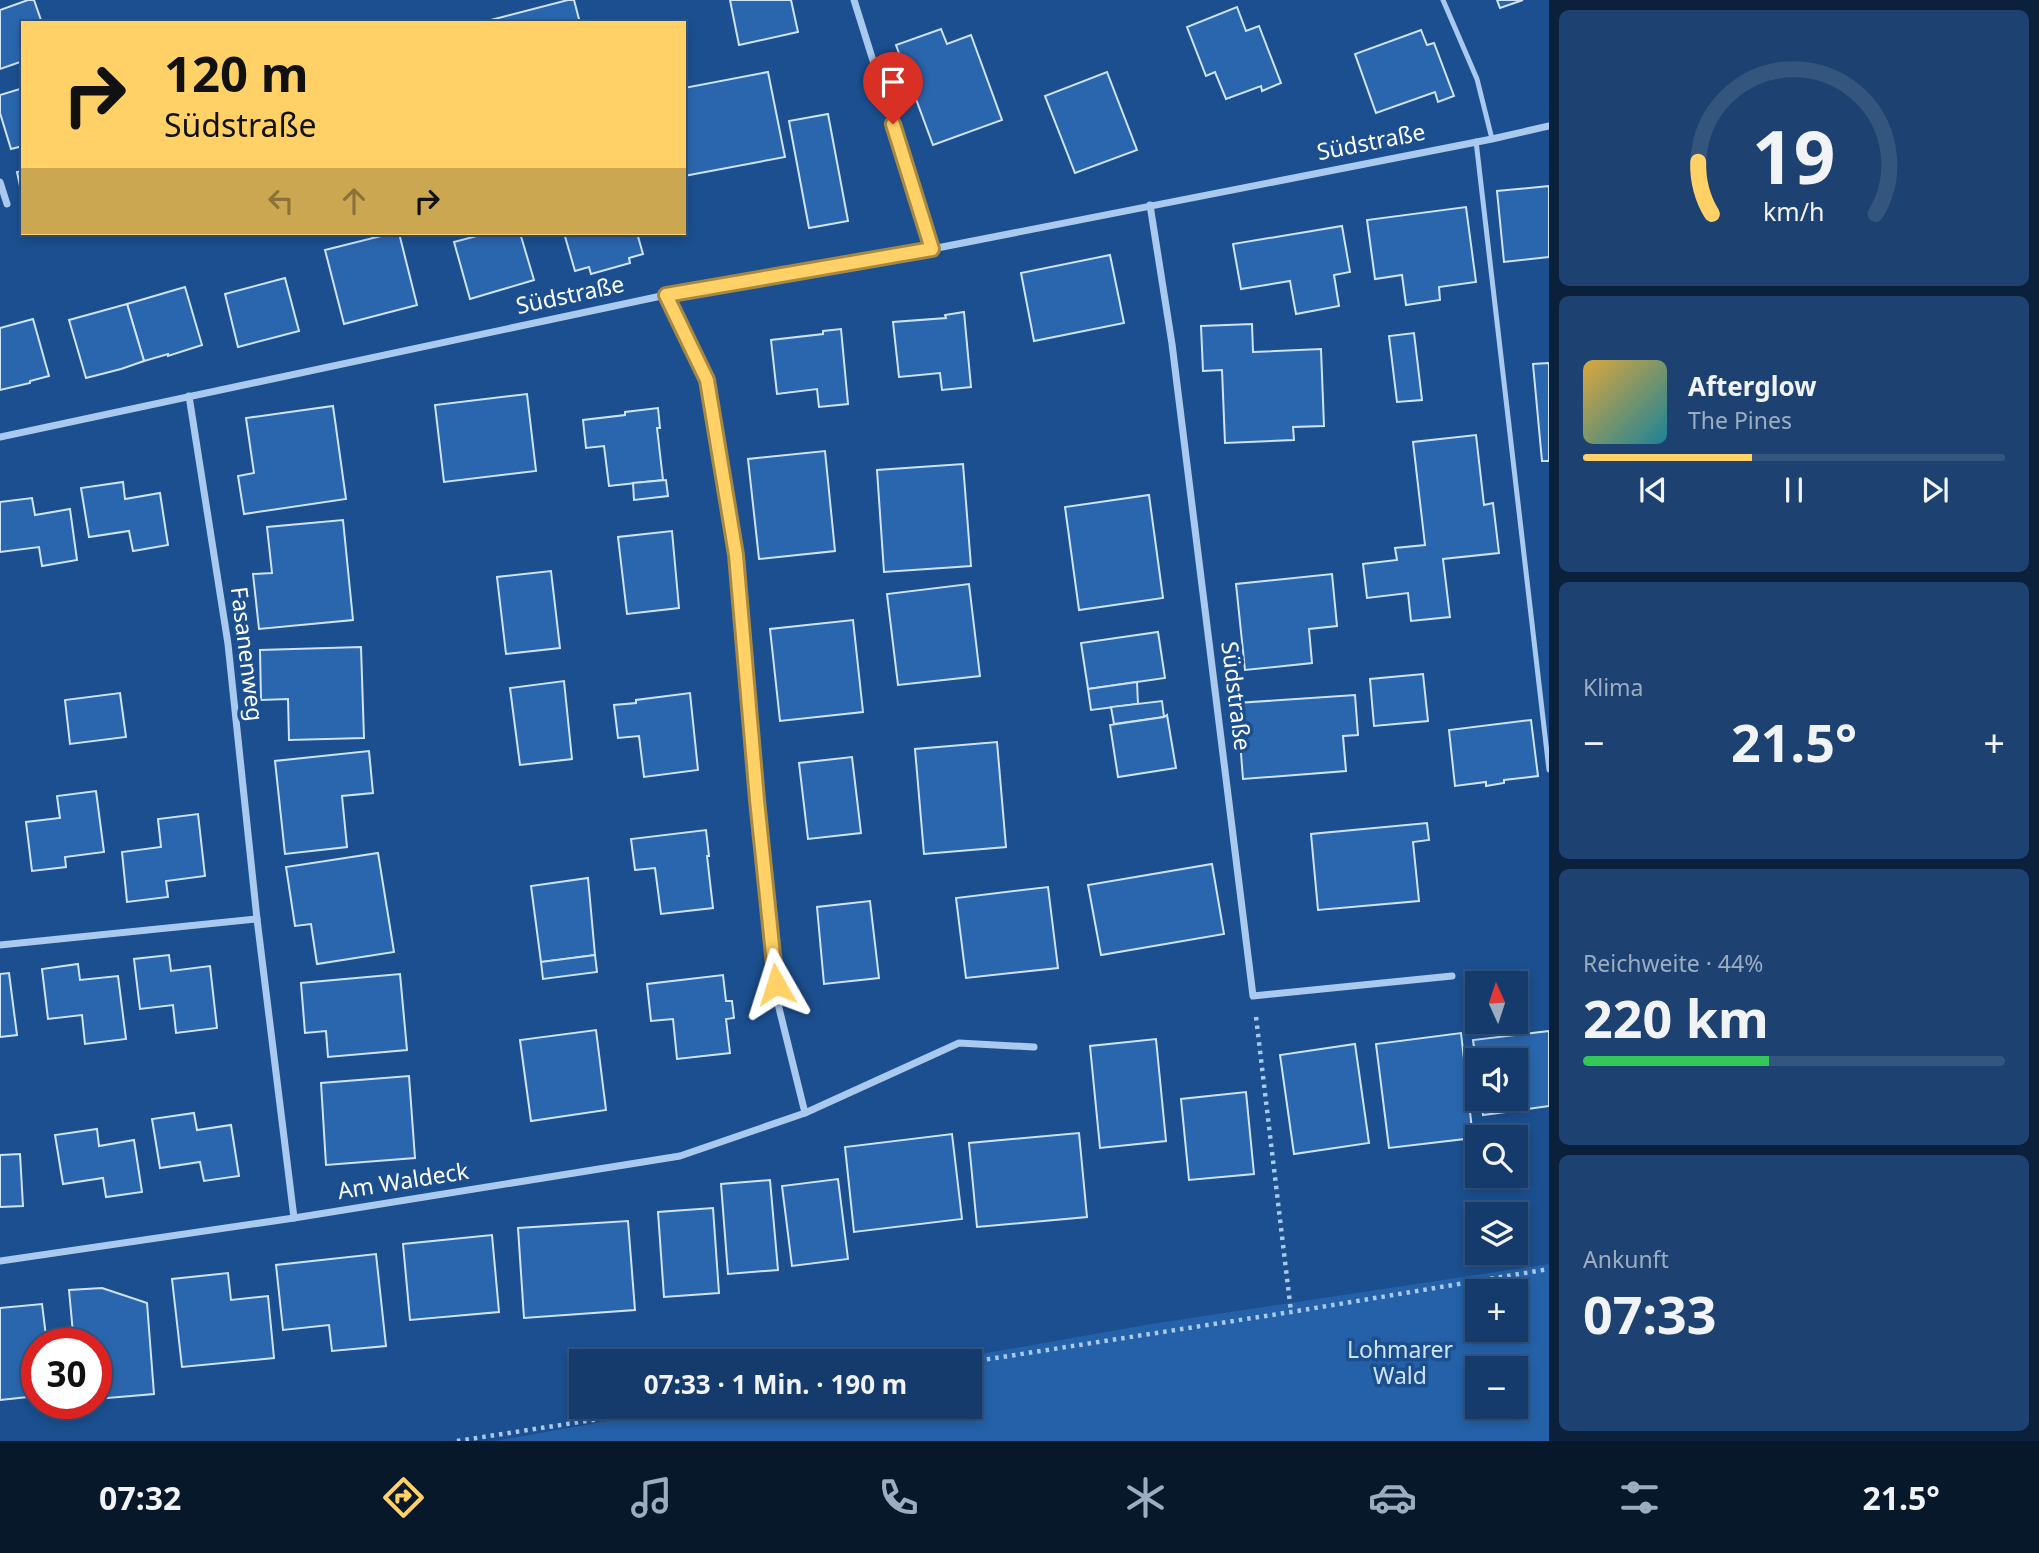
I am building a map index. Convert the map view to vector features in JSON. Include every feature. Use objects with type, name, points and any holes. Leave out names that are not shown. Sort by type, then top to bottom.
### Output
[{"type":"street","points":[[854,0],[932,249]]},
{"type":"street","name":"Südstraße","points":[[0,437],[666,295],[932,249],[1549,126]]},
{"type":"street","points":[[0,182],[7,204]]},
{"type":"street","name":"Südstraße","points":[[1150,205],[1171,344],[1254,996]]},
{"type":"street","points":[[666,295],[707,380],[736,555],[778,1004],[805,1113]]},
{"type":"street","name":"Fasanenweg","points":[[189,396],[228,643],[257,919],[294,1217]]},
{"type":"street","points":[[0,945],[257,919]]},
{"type":"street","points":[[1254,996],[1452,976]]},
{"type":"street","name":"Am Waldeck","points":[[0,1261],[680,1156],[805,1113],[959,1043],[1034,1048]]},
{"type":"lane","points":[[1443,0],[1477,79],[1492,139]]},
{"type":"lane","points":[[1476,141],[1549,770]]},
{"type":"path","points":[[1254,996],[1291,1312]]},
{"type":"path","points":[[982,1360],[1549,1269]]},
{"type":"path","points":[[457,1441],[599,1419]]},
{"type":"green space","name":"Lohmarer Wald","points":[[1549,1264],[1549,1441],[495,1441],[619,1419],[982,1419],[982,1354],[1151,1324]]},
{"type":"building","points":[[34,0],[41,21],[21,21],[21,62],[0,69],[0,10]]},
{"type":"building","points":[[574,0],[579,21],[487,21]]},
{"type":"building","points":[[730,0],[791,0],[798,32],[739,45]]},
{"type":"building","points":[[1497,0],[1523,0],[1500,8]]},
{"type":"building","points":[[1237,7],[1246,31],[1259,26],[1281,83],[1262,91],[1261,86],[1226,99],[1215,72],[1206,76],[1187,27]]},
{"type":"building","points":[[941,29],[947,44],[971,35],[1002,120],[933,145],[896,45]]},
{"type":"building","points":[[1421,30],[1427,45],[1434,43],[1454,96],[1438,102],[1435,92],[1376,113],[1355,54]]},
{"type":"building","points":[[768,72],[785,157],[686,176],[686,88]]},
{"type":"building","points":[[1107,72],[1137,150],[1075,173],[1045,96]]},
{"type":"building","points":[[21,89],[21,146],[11,149],[0,113],[0,95]]},
{"type":"building","points":[[828,114],[848,221],[809,228],[789,121]]},
{"type":"building","points":[[21,171],[21,191],[17,172]]},
{"type":"building","points":[[1549,186],[1549,257],[1504,262],[1497,191]]},
{"type":"building","points":[[1466,207],[1476,282],[1439,287],[1440,300],[1406,305],[1402,275],[1375,279],[1367,220]]},
{"type":"building","points":[[1342,226],[1350,272],[1334,275],[1339,306],[1296,314],[1290,281],[1241,289],[1233,244]]},
{"type":"building","points":[[385,235],[400,235],[417,305],[344,324],[325,250]]},
{"type":"building","points":[[480,235],[521,235],[534,280],[470,299],[454,242]]},
{"type":"building","points":[[565,235],[638,235],[643,254],[629,258],[630,263],[591,274],[589,267],[575,271]]},
{"type":"building","points":[[1110,255],[1124,323],[1034,341],[1021,273]]},
{"type":"building","points":[[285,278],[299,331],[238,347],[225,294]]},
{"type":"building","points":[[185,287],[202,345],[144,361],[127,304]]},
{"type":"building","points":[[127,304],[144,361],[86,378],[69,320]]},
{"type":"building","points":[[964,312],[971,387],[942,390],[940,373],[899,377],[893,322],[946,318],[945,315]]},
{"type":"building","points":[[33,319],[49,376],[0,390],[0,328]]},
{"type":"building","points":[[1252,324],[1253,352],[1321,349],[1324,426],[1293,427],[1294,440],[1225,443],[1222,370],[1203,371],[1201,326]]},
{"type":"building","points":[[841,329],[848,404],[819,407],[817,389],[777,394],[771,340],[823,334],[823,331]]},
{"type":"building","points":[[1414,333],[1422,400],[1397,402],[1389,336]]},
{"type":"building","points":[[1549,363],[1549,461],[1542,461],[1533,364]]},
{"type":"building","points":[[527,394],[536,471],[444,482],[435,405]]},
{"type":"building","points":[[333,406],[346,499],[244,514],[238,476],[254,473],[246,418]]},
{"type":"building","points":[[658,408],[660,428],[657,428],[663,480],[609,486],[604,446],[586,448],[583,420]]},
{"type":"building","points":[[1476,435],[1484,505],[1493,503],[1499,553],[1443,559],[1450,617],[1411,621],[1408,593],[1367,598],[1363,564],[1397,560],[1395,548],[1425,545],[1413,442]]},
{"type":"building","points":[[825,451],[835,551],[759,559],[748,459]]},
{"type":"building","points":[[963,464],[971,566],[884,572],[877,470]]},
{"type":"building","points":[[666,480],[668,496],[634,500],[633,483]]},
{"type":"building","points":[[123,482],[125,499],[160,493],[168,545],[133,551],[129,531],[89,537],[81,488]]},
{"type":"building","points":[[1149,495],[1163,598],[1079,610],[1065,507]]},
{"type":"building","points":[[32,498],[35,515],[70,509],[77,560],[42,566],[39,547],[0,552],[0,502]]},
{"type":"building","points":[[343,520],[353,620],[259,629],[253,574],[272,573],[267,527]]},
{"type":"building","points":[[672,531],[679,608],[627,614],[618,537]]},
{"type":"building","points":[[551,571],[560,648],[506,654],[497,577]]},
{"type":"building","points":[[1332,574],[1337,626],[1309,629],[1312,663],[1245,670],[1236,584]]},
{"type":"building","points":[[969,584],[980,676],[898,685],[887,594]]},
{"type":"building","points":[[853,620],[863,712],[780,721],[770,629]]},
{"type":"building","points":[[1158,632],[1165,678],[1088,689],[1081,643]]},
{"type":"building","points":[[361,647],[364,738],[289,740],[288,699],[261,700],[260,650]]},
{"type":"building","points":[[1423,674],[1428,721],[1374,726],[1370,679]]},
{"type":"building","points":[[564,681],[572,759],[520,765],[510,688]]},
{"type":"building","points":[[1137,682],[1138,704],[1091,710],[1088,689]]},
{"type":"building","points":[[120,693],[126,737],[70,744],[65,700]]},
{"type":"building","points":[[690,693],[698,770],[644,777],[639,736],[618,738],[614,705]]},
{"type":"building","points":[[1355,695],[1358,735],[1343,736],[1346,771],[1243,779],[1237,703]]},
{"type":"building","points":[[1162,701],[1164,717],[1114,724],[1111,707]]},
{"type":"building","points":[[1167,715],[1176,768],[1118,777],[1110,725]]},
{"type":"building","points":[[1531,720],[1538,776],[1504,780],[1504,783],[1486,786],[1486,782],[1455,786],[1449,730]]},
{"type":"building","points":[[997,742],[1006,847],[924,854],[915,749]]},
{"type":"building","points":[[369,751],[373,793],[342,796],[347,847],[285,854],[275,761]]},
{"type":"building","points":[[852,757],[861,833],[808,839],[799,763]]},
{"type":"building","points":[[96,791],[104,852],[65,857],[66,867],[32,871],[26,822],[60,818],[57,796]]},
{"type":"building","points":[[198,814],[205,876],[166,881],[168,897],[127,902],[122,852],[161,847],[158,819]]},
{"type":"building","points":[[1427,823],[1429,840],[1413,842],[1419,901],[1318,910],[1311,834]]},
{"type":"building","points":[[706,830],[713,908],[661,914],[655,868],[635,870],[631,839]]},
{"type":"building","points":[[378,853],[394,952],[317,964],[311,924],[295,926],[286,867]]},
{"type":"building","points":[[1212,864],[1224,934],[1101,955],[1088,885]]},
{"type":"building","points":[[588,878],[595,955],[541,962],[531,886]]},
{"type":"building","points":[[1048,887],[1058,968],[966,978],[956,898]]},
{"type":"building","points":[[870,901],[879,978],[824,984],[817,907]]},
{"type":"building","points":[[169,955],[171,971],[210,966],[217,1028],[176,1033],[173,1005],[140,1009],[134,959]]},
{"type":"building","points":[[595,955],[597,972],[543,979],[541,962]]},
{"type":"building","points":[[78,964],[80,980],[118,976],[126,1039],[85,1044],[82,1015],[48,1019],[42,969]]},
{"type":"building","points":[[9,973],[17,1035],[0,1037],[0,974]]},
{"type":"building","points":[[400,974],[407,1050],[328,1057],[326,1031],[305,1033],[301,983]]},
{"type":"building","points":[[723,975],[726,1001],[732,1001],[734,1018],[726,1019],[730,1053],[677,1059],[673,1019],[651,1021],[647,984]]},
{"type":"building","points":[[596,1030],[606,1110],[531,1121],[520,1040]]},
{"type":"building","points":[[1549,1031],[1549,1106],[1528,1109],[1528,1048],[1474,1048],[1473,1040]]},
{"type":"building","points":[[1461,1033],[1465,1068],[1465,1111],[1470,1111],[1472,1125],[1465,1125],[1465,1139],[1389,1148],[1376,1044]]},
{"type":"building","points":[[1156,1039],[1166,1141],[1100,1148],[1090,1046]]},
{"type":"building","points":[[1355,1044],[1369,1143],[1294,1154],[1280,1055]]},
{"type":"building","points":[[409,1076],[415,1158],[326,1165],[321,1083]]},
{"type":"building","points":[[1246,1092],[1254,1174],[1189,1180],[1181,1099]]},
{"type":"building","points":[[1482,1111],[1512,1111],[1483,1115]]},
{"type":"building","points":[[194,1113],[197,1130],[231,1125],[239,1176],[204,1181],[200,1162],[160,1168],[152,1119]]},
{"type":"building","points":[[97,1129],[99,1146],[134,1140],[142,1192],[106,1197],[103,1178],[63,1184],[55,1135]]},
{"type":"building","points":[[1079,1133],[1087,1217],[977,1227],[969,1143]]},
{"type":"building","points":[[952,1134],[962,1219],[854,1232],[845,1147]]},
{"type":"building","points":[[20,1154],[23,1206],[0,1207],[0,1155]]},
{"type":"building","points":[[838,1179],[848,1259],[792,1266],[782,1186]]},
{"type":"building","points":[[770,1180],[778,1270],[728,1274],[721,1184]]},
{"type":"building","points":[[713,1208],[719,1293],[664,1297],[658,1212]]},
{"type":"building","points":[[628,1221],[635,1310],[524,1318],[518,1228]]},
{"type":"building","points":[[492,1235],[499,1312],[410,1320],[403,1244]]},
{"type":"building","points":[[376,1254],[386,1346],[332,1351],[329,1325],[283,1330],[276,1265]]},
{"type":"building","points":[[228,1273],[231,1300],[268,1296],[274,1358],[182,1367],[172,1279]]},
{"type":"building","points":[[102,1288],[147,1303],[154,1394],[112,1398],[112,1328],[73,1328],[69,1290]]},
{"type":"building","points":[[42,1304],[45,1328],[21,1328],[21,1398],[0,1400],[0,1308]]},
{"type":"route","points":[[776,984],[736,555],[707,380],[666,295],[932,249],[893,124]]}]
